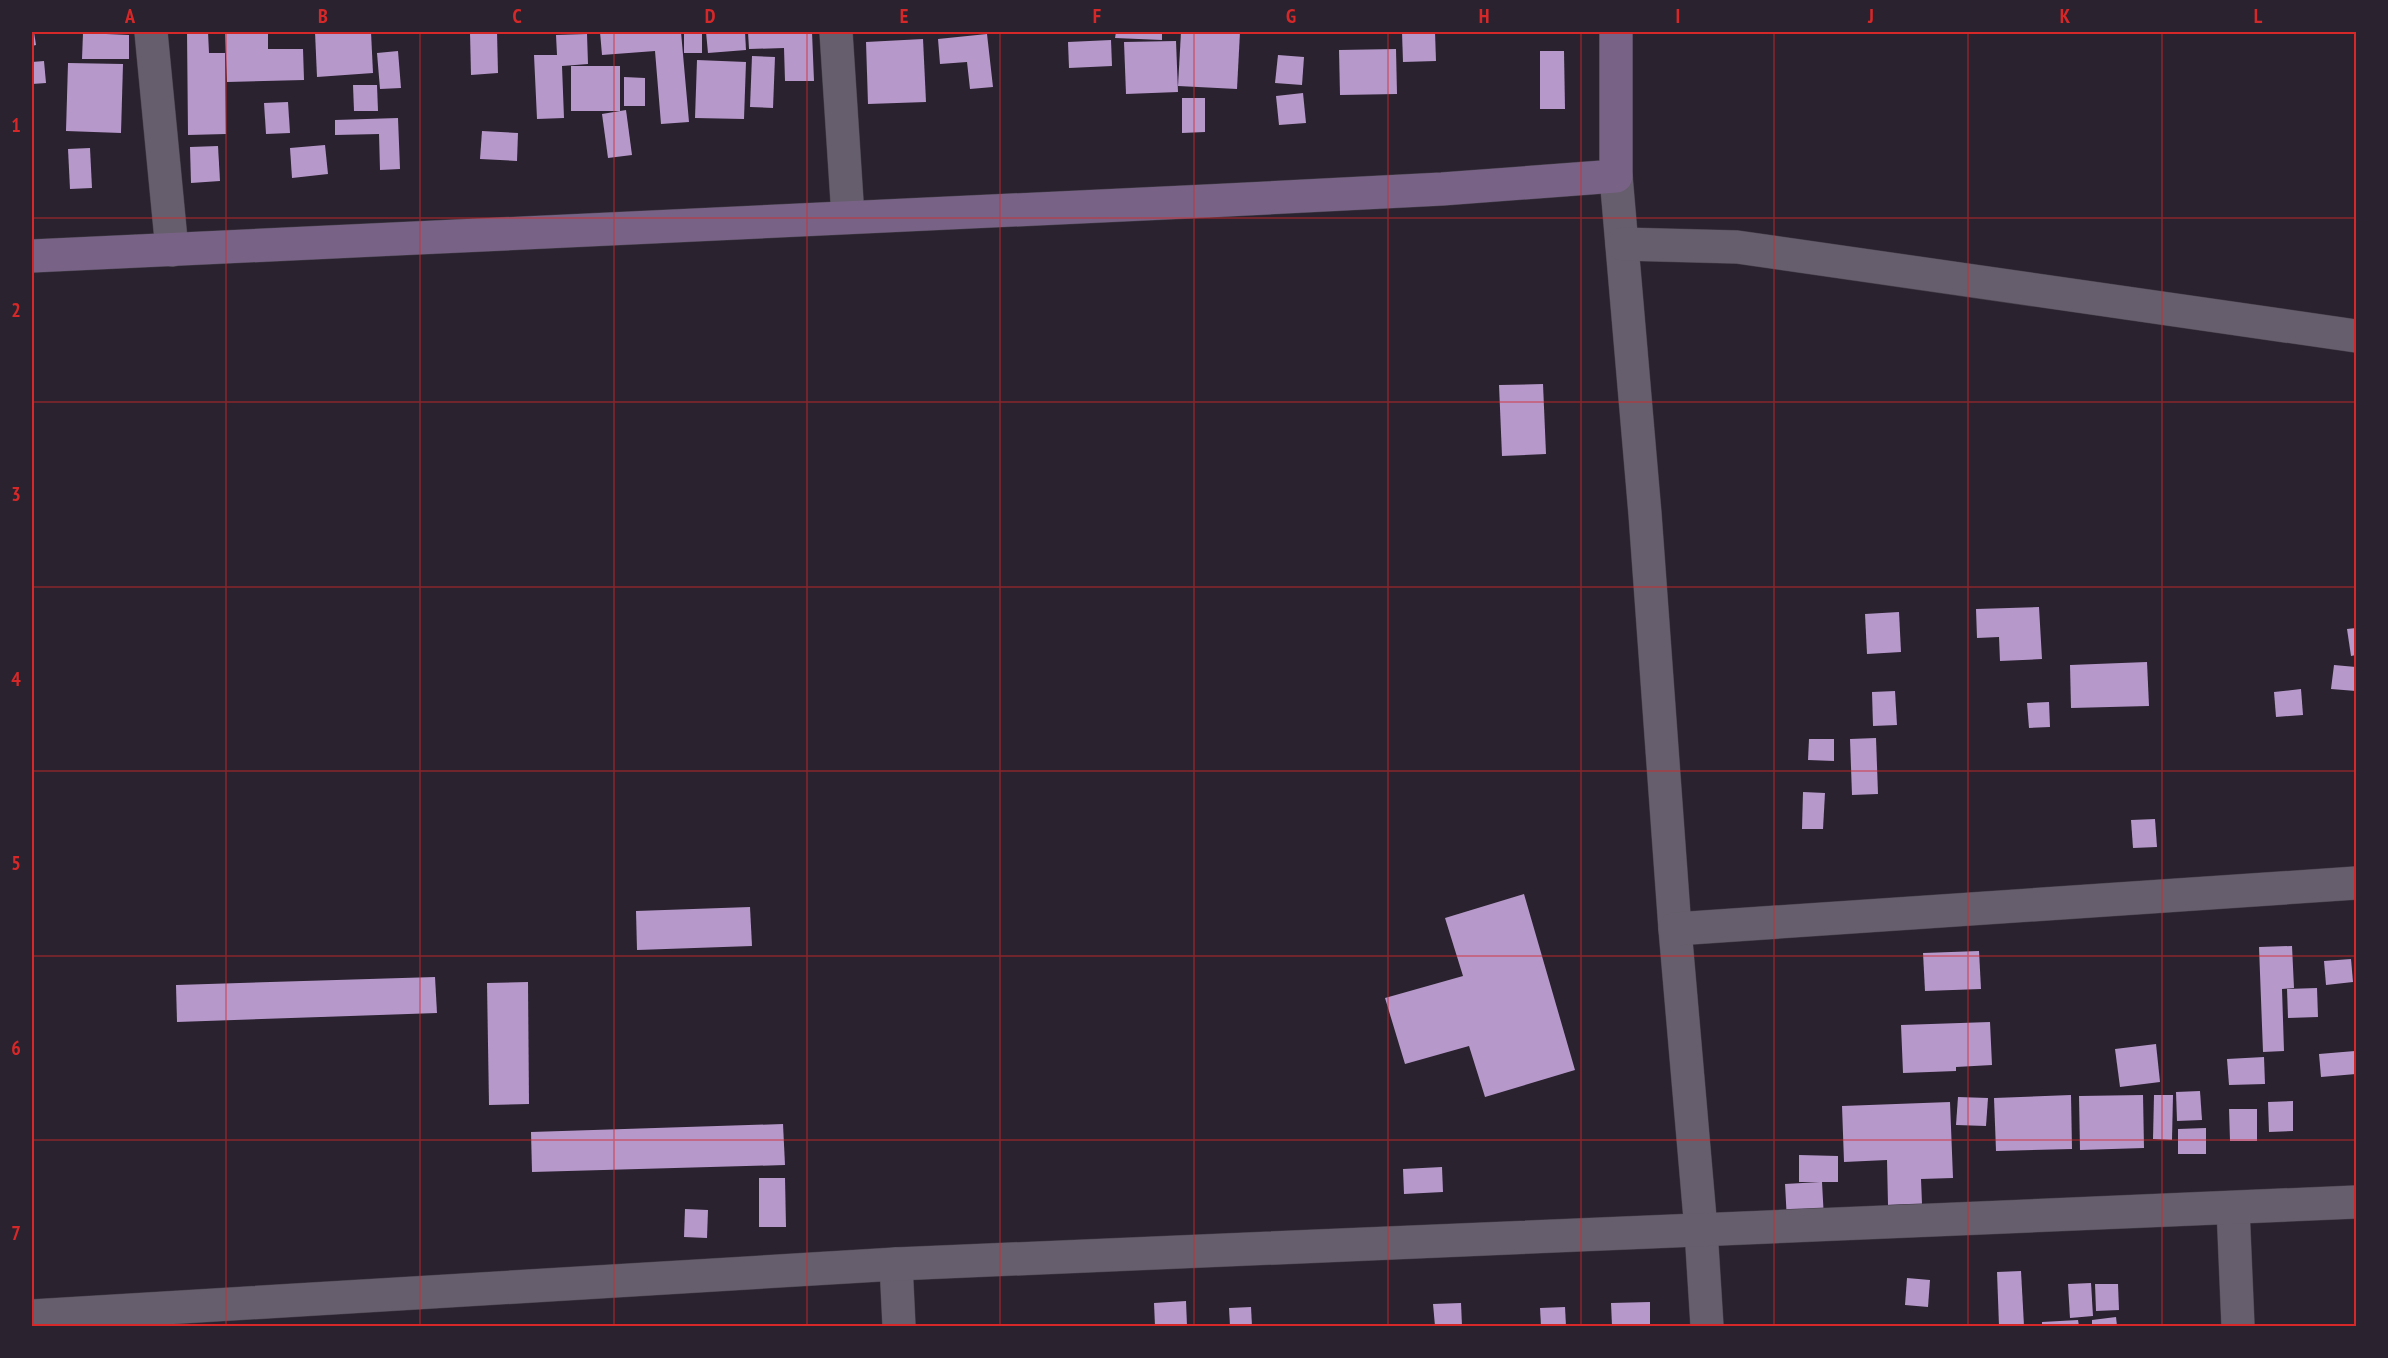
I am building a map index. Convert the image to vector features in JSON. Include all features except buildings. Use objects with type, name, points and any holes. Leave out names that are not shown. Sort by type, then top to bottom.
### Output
[{"type":"main road","points":[[32,256],[1420,190],[1616,176],[1616,32]]},
{"type":"street","points":[[151,32],[172,250]]},
{"type":"street","points":[[836,32],[848,217]]},
{"type":"street","points":[[1616,176],[1645,514],[1707,1326]]},
{"type":"street","points":[[1622,244],[1737,247],[2356,336]]},
{"type":"street","points":[[1675,929],[2356,883]]},
{"type":"street","points":[[32,1316],[208,1317],[896,1264],[2356,1202]]},
{"type":"street","points":[[2233,1208],[2238,1326]]},
{"type":"street","points":[[896,1264],[899,1326]]}]
